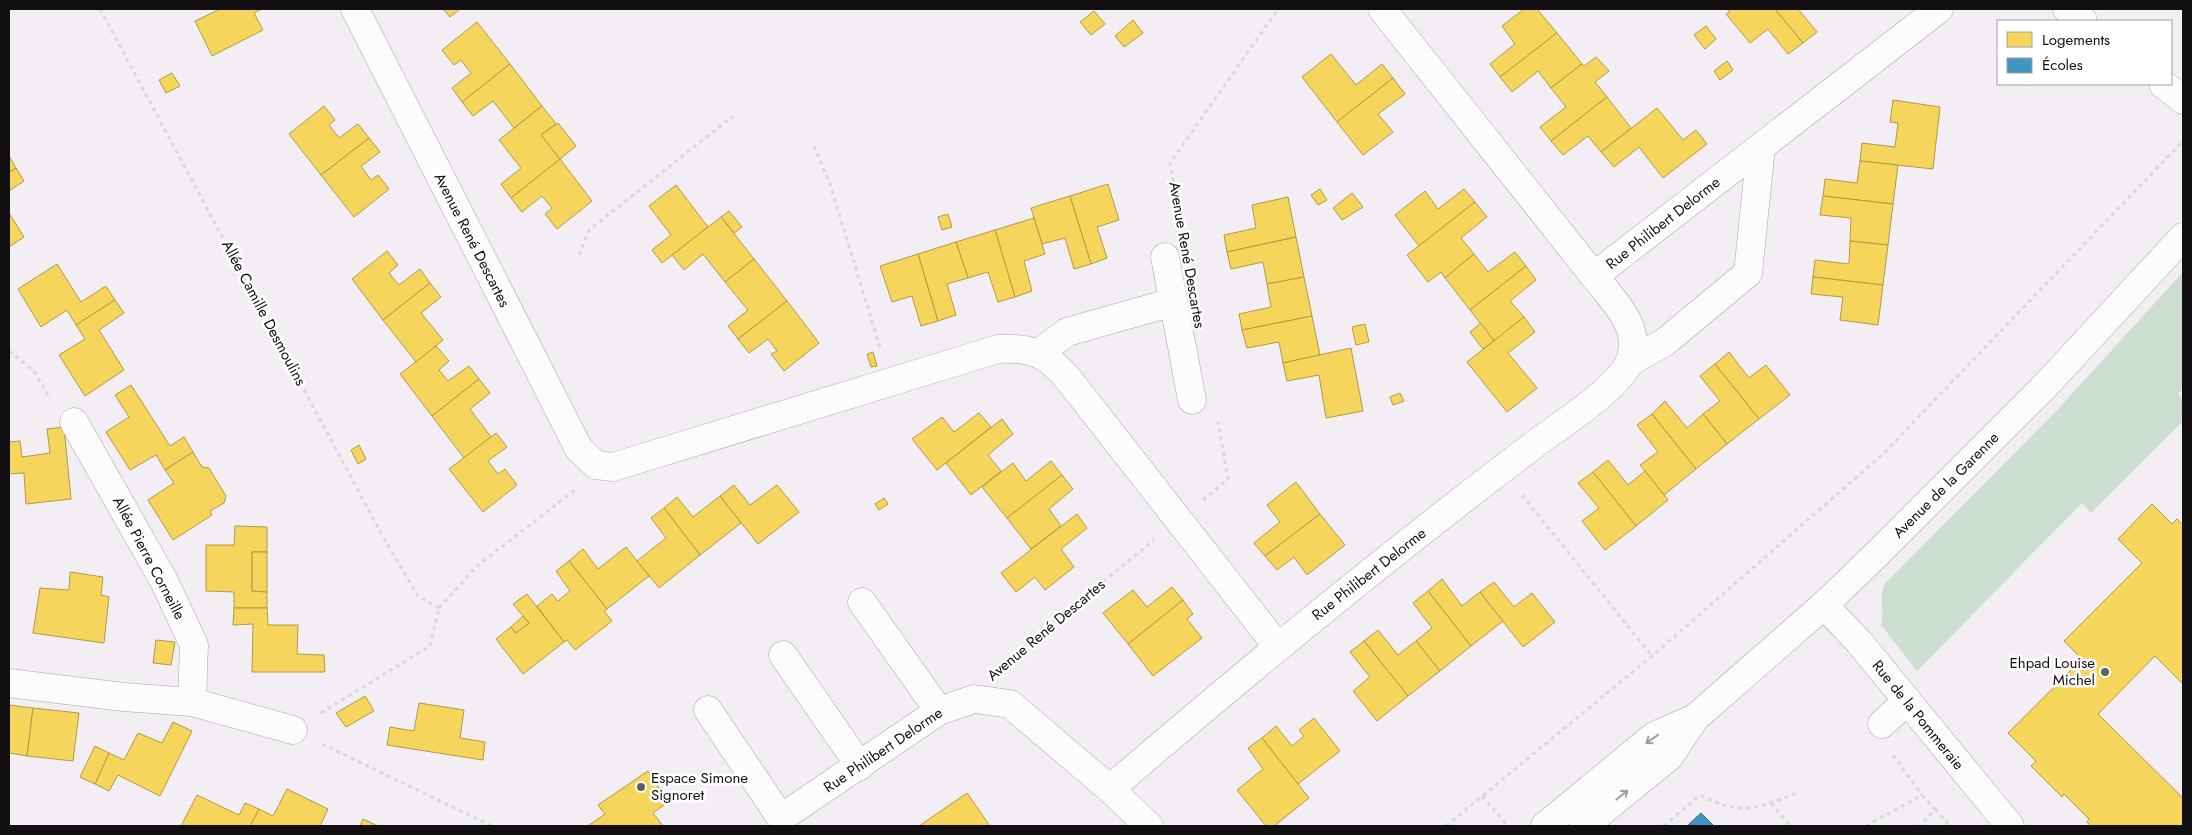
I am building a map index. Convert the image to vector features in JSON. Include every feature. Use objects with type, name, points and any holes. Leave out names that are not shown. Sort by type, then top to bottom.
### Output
[{"type":"street","name":"Avenue René Descartes","points":[[355,9],[579,449],[596,466]]},
{"type":"street","points":[[1382,9],[1594,276]]},
{"type":"street","name":"Rue Philibert Delorme","points":[[1630,362],[1634,341],[1629,320],[1594,276],[1938,9]]},
{"type":"street","points":[[2067,9],[2082,20]]},
{"type":"street","points":[[2164,85],[2183,100]]},
{"type":"street","name":"Rue Philibert Delorme","points":[[1110,789],[1278,647],[1501,470],[1614,384],[1630,362],[1665,342],[1748,273],[1762,147]]},
{"type":"street","name":"Avenue de la Garenne","points":[[1584,826],[1668,757],[1695,718],[1824,605],[2045,386],[2183,237]]},
{"type":"street","name":"Avenue René Descartes","points":[[1165,257],[1192,400]]},
{"type":"street","name":"Avenue René Descartes","points":[[1039,353],[1067,332],[1173,302]]},
{"type":"street","points":[[596,466],[613,467],[998,350],[1018,348],[1039,353],[1055,364],[1069,380],[1278,647]]},
{"type":"street","name":"Allée Pierre Corneille","points":[[74,422],[164,581],[194,645],[192,702]]},
{"type":"street","points":[[862,602],[939,711]]},
{"type":"street","name":"Rue de la Pommeraie","points":[[1824,605],[1859,642],[2010,826]]},
{"type":"street","points":[[783,655],[860,766]]},
{"type":"street","points":[[9,683],[123,697],[192,702],[293,730]]},
{"type":"street","name":"Rue Philibert Delorme","points":[[708,710],[781,818],[939,711],[974,699],[1010,704],[1110,789],[1150,826]]},
{"type":"street","points":[[1882,724],[1907,702]]},
{"type":"street","name":"Avenue de la Garenne","points":[[1545,826],[1654,736],[1695,718]]},
{"type":"path","name":"Allée Camille Desmoulins","points":[[100,9],[381,533],[418,596],[439,608]]},
{"type":"path","name":"Avenue René Descartes","points":[[1183,230],[1170,163],[1278,9]]},
{"type":"path","points":[[579,255],[589,230],[733,116]]},
{"type":"path","points":[[1446,826],[1652,656],[1882,455],[2183,142]]},
{"type":"path","points":[[814,146],[830,184],[891,382]]},
{"type":"path","points":[[9,351],[34,371],[56,409],[74,422]]},
{"type":"path","points":[[1201,501],[1228,480],[1216,412]]},
{"type":"path","points":[[293,730],[430,646],[439,608],[476,567],[571,494],[596,466]]},
{"type":"path","points":[[1501,470],[1652,656]]},
{"type":"path","name":"Avenue René Descartes","points":[[974,699],[984,680],[1157,537]]},
{"type":"path","points":[[293,730],[492,826]]},
{"type":"path","points":[[1889,751],[1922,795],[1950,826]]},
{"type":"path","points":[[1664,826],[1700,795],[1723,807],[1746,810],[1800,792]]},
{"type":"path","points":[[1866,826],[1922,795]]},
{"type":"path","points":[[1482,796],[1508,826]]},
{"type":"path","points":[[1771,803],[1790,826]]},
{"type":"path","points":[[1920,826],[1935,809]]},
{"type":"green space","points":[[2183,272],[2183,388],[2178,394],[2183,400],[2183,421],[2091,513],[2082,503],[1917,671],[1881,625],[1884,585],[2059,408]]},
{"type":"building: Logements","points":[[220,9],[262,9],[254,13],[263,30],[212,56],[195,21]]},
{"type":"building: Logements","points":[[443,9],[460,9],[450,17]]},
{"type":"building: Logements","points":[[1524,9],[1537,9],[1557,33],[1500,77],[1490,64],[1515,44],[1502,26]]},
{"type":"building: Logements","points":[[1727,9],[1775,9],[1803,43],[1788,54],[1768,29],[1750,43],[1726,14],[1730,12]]},
{"type":"building: Logements","points":[[1775,9],[1798,9],[1817,32],[1803,43]]},
{"type":"building: Logements","points":[[1094,11],[1105,24],[1091,35],[1080,22]]},
{"type":"building: Logements","points":[[1133,20],[1143,33],[1124,47],[1115,36]]},
{"type":"building: Logements","points":[[477,22],[510,64],[462,102],[452,88],[471,73],[461,60],[454,65],[442,50]]},
{"type":"building: Logements","points":[[1706,26],[1716,39],[1705,49],[1694,35]]},
{"type":"building: Logements","points":[[1557,33],[1582,64],[1551,88],[1538,71],[1512,92],[1500,77]]},
{"type":"building: Logements","points":[[1331,54],[1356,85],[1382,64],[1393,78],[1337,122],[1302,77]]},
{"type":"building: Logements","points":[[1596,57],[1609,71],[1595,82],[1607,97],[1551,141],[1540,127],[1566,107],[1551,88],[1582,64],[1584,66]]},
{"type":"building: Logements","points":[[1727,61],[1733,70],[1720,80],[1714,71]]},
{"type":"building: Logements","points":[[510,64],[542,106],[514,128],[493,101],[473,116],[462,102]]},
{"type":"building: Logements","points":[[172,73],[180,86],[166,93],[159,80]]},
{"type":"building: Logements","points":[[1393,78],[1405,94],[1378,114],[1393,132],[1363,155],[1337,122]]},
{"type":"building: Logements","points":[[1607,97],[1631,128],[1601,152],[1588,136],[1563,155],[1551,141]]},
{"type":"building: Logements","points":[[1893,100],[1940,107],[1933,169],[1860,161],[1862,143],[1895,147],[1898,123],[1890,122]]},
{"type":"building: Logements","points":[[324,106],[335,120],[329,125],[339,138],[358,124],[369,138],[321,175],[289,134]]},
{"type":"building: Logements","points":[[542,106],[556,124],[541,135],[560,159],[511,198],[501,184],[521,168],[499,140]]},
{"type":"building: Logements","points":[[1657,108],[1683,140],[1696,130],[1707,144],[1663,178],[1639,147],[1614,167],[1601,152]]},
{"type":"building: Logements","points":[[558,123],[576,146],[560,159],[541,135]]},
{"type":"building: Logements","points":[[369,138],[380,152],[361,166],[371,180],[378,175],[389,189],[354,217],[321,175]]},
{"type":"building: Logements","points":[[9,156],[16,168],[9,172]]},
{"type":"building: Logements","points":[[560,159],[592,201],[557,229],[545,214],[552,208],[542,196],[522,212],[511,198]]},
{"type":"building: Logements","points":[[1860,161],[1898,165],[1893,204],[1823,196],[1825,179],[1857,183]]},
{"type":"building: Logements","points":[[16,168],[24,181],[9,191],[9,172]]},
{"type":"building: Logements","points":[[1108,184],[1119,220],[1097,227],[1107,258],[1091,264],[1070,196]]},
{"type":"building: Logements","points":[[676,185],[708,227],[662,263],[652,250],[671,235],[649,206]]},
{"type":"building: Logements","points":[[1320,189],[1327,200],[1318,205],[1311,195]]},
{"type":"building: Logements","points":[[1464,189],[1475,202],[1419,246],[1395,215],[1425,191],[1438,209]]},
{"type":"building: Logements","points":[[1352,193],[1363,207],[1342,220],[1333,208]]},
{"type":"building: Logements","points":[[1070,196],[1091,264],[1074,269],[1065,238],[1042,244],[1031,208]]},
{"type":"building: Logements","points":[[1823,196],[1893,204],[1888,245],[1850,241],[1851,218],[1820,215]]},
{"type":"building: Logements","points":[[1288,197],[1296,237],[1227,252],[1224,235],[1256,228],[1252,205]]},
{"type":"building: Logements","points":[[1475,202],[1487,217],[1461,238],[1474,254],[1445,278],[1441,272],[1428,282],[1407,255]]},
{"type":"building: Logements","points":[[729,211],[742,227],[734,233],[721,217]]},
{"type":"building: Logements","points":[[9,213],[24,237],[9,247]]},
{"type":"building: Logements","points":[[948,214],[952,227],[942,230],[938,217]]},
{"type":"building: Logements","points":[[721,217],[754,259],[725,282],[703,254],[684,270],[672,255]]},
{"type":"building: Logements","points":[[1034,218],[1045,254],[1024,261],[1032,291],[1015,297],[995,230]]},
{"type":"building: Logements","points":[[995,230],[1015,297],[998,302],[988,272],[968,278],[956,242]]},
{"type":"building: Logements","points":[[1296,237],[1304,277],[1267,284],[1263,262],[1231,269],[1227,252]]},
{"type":"building: Logements","points":[[1850,241],[1888,245],[1883,285],[1813,277],[1815,260],[1849,264]]},
{"type":"building: Logements","points":[[956,242],[968,278],[947,284],[956,315],[938,321],[918,254]]},
{"type":"building: Logements","points":[[387,251],[398,265],[389,273],[399,285],[420,269],[430,283],[383,320],[352,279]]},
{"type":"building: Logements","points":[[1515,252],[1526,266],[1470,310],[1445,278],[1474,254],[1488,272]]},
{"type":"building: Logements","points":[[918,254],[938,321],[921,326],[912,296],[892,302],[880,266]]},
{"type":"building: Logements","points":[[754,259],[787,301],[738,339],[728,326],[748,310],[725,282]]},
{"type":"building: Logements","points":[[57,264],[81,302],[106,286],[115,300],[76,325],[67,310],[41,327],[18,289]]},
{"type":"building: Logements","points":[[1526,266],[1536,280],[1510,301],[1524,317],[1494,341],[1470,310]]},
{"type":"building: Logements","points":[[1304,277],[1312,316],[1242,330],[1239,314],[1271,307],[1267,284]]},
{"type":"building: Logements","points":[[1813,277],[1883,285],[1878,325],[1840,320],[1843,297],[1811,294]]},
{"type":"building: Logements","points":[[430,283],[441,297],[421,313],[443,340],[416,362],[383,320]]},
{"type":"building: Logements","points":[[115,300],[124,313],[99,330],[124,370],[85,396],[59,355],[85,339],[76,325]]},
{"type":"building: Logements","points":[[787,301],[819,343],[784,371],[771,354],[777,351],[768,339],[749,353],[738,339]]},
{"type":"building: Logements","points":[[1312,316],[1320,355],[1283,363],[1279,342],[1247,348],[1242,330]]},
{"type":"building: Logements","points":[[1524,317],[1535,332],[1508,353],[1537,388],[1507,412],[1467,362]]},
{"type":"building: Logements","points":[[1481,323],[1494,341],[1483,349],[1470,332]]},
{"type":"building: Logements","points":[[1365,324],[1369,342],[1356,345],[1352,327]]},
{"type":"building: Logements","points":[[436,346],[449,361],[439,370],[448,381],[469,366],[479,379],[432,416],[400,374]]},
{"type":"building: Logements","points":[[1351,348],[1363,411],[1326,418],[1319,375],[1287,381],[1283,363]]},
{"type":"building: Logements","points":[[873,352],[877,366],[871,367],[867,354]]},
{"type":"building: Logements","points":[[1729,352],[1749,378],[1766,365],[1790,395],[1759,419],[1715,364]]},
{"type":"building: Logements","points":[[1715,364],[1759,419],[1727,444],[1703,414],[1720,401],[1700,376]]},
{"type":"building: Logements","points":[[479,379],[490,393],[470,409],[491,437],[464,458],[432,416]]},
{"type":"building: Logements","points":[[131,385],[170,446],[184,437],[193,452],[165,470],[156,455],[130,470],[106,432],[129,417],[115,395]]},
{"type":"building: Logements","points":[[1400,393],[1404,401],[1393,405],[1390,397]]},
{"type":"building: Logements","points":[[1665,401],[1687,428],[1703,414],[1727,444],[1696,469],[1652,414]]},
{"type":"building: Logements","points":[[979,413],[991,427],[937,470],[912,439],[942,417],[954,432]]},
{"type":"building: Logements","points":[[1652,414],[1696,469],[1664,495],[1640,465],[1658,452],[1637,425]]},
{"type":"building: Logements","points":[[1002,419],[1013,434],[988,455],[1001,471],[971,495],[946,463]]},
{"type":"building: Logements","points":[[64,427],[71,499],[26,504],[24,473],[9,474],[9,442],[20,441],[22,457],[50,453],[47,429]]},
{"type":"building: Logements","points":[[496,433],[507,447],[488,461],[498,474],[505,469],[517,485],[483,512],[449,469]]},
{"type":"building: Logements","points":[[359,445],[366,459],[358,464],[351,450]]},
{"type":"building: Logements","points":[[193,452],[202,467],[209,468],[226,496],[224,503],[210,511],[212,515],[173,540],[148,500],[174,483],[165,470]]},
{"type":"building: Logements","points":[[1608,460],[1628,485],[1645,471],[1668,500],[1636,526],[1593,472]]},
{"type":"building: Logements","points":[[1051,461],[1062,475],[1007,518],[982,487],[1013,463],[1026,481]]},
{"type":"building: Logements","points":[[1593,472],[1636,526],[1605,550],[1582,521],[1599,508],[1578,483]]},
{"type":"building: Logements","points":[[1062,475],[1073,489],[1049,509],[1061,526],[1031,549],[1007,518]]},
{"type":"building: Logements","points":[[1296,482],[1320,514],[1265,556],[1254,543],[1280,522],[1267,505]]},
{"type":"building: Logements","points":[[734,485],[750,505],[777,485],[799,512],[758,544],[720,496]]},
{"type":"building: Logements","points":[[720,496],[741,523],[700,555],[664,508],[677,497],[693,517]]},
{"type":"building: Logements","points":[[884,498],[888,504],[879,510],[875,504]]},
{"type":"building: Logements","name":"Ehpad Louise Michel","points":[[2152,504],[2172,524],[2177,519],[2183,525],[2183,684],[2155,656],[2098,714],[2183,798],[2183,826],[2091,826],[2087,822],[2089,819],[2064,794],[2062,797],[2031,766],[2036,761],[2008,733],[2082,659],[2064,641],[2142,563],[2118,539]]},
{"type":"building: Logements","points":[[664,508],[700,555],[659,588],[637,561],[666,538],[651,518]]},
{"type":"building: Logements","points":[[1077,514],[1087,528],[1061,549],[1074,567],[1045,590],[1035,577],[1016,592],[1001,573]]},
{"type":"building: Logements","points":[[1320,514],[1345,545],[1307,575],[1294,557],[1277,570],[1265,556]]},
{"type":"building: Logements","points":[[235,526],[267,527],[267,552],[252,552],[252,591],[267,592],[267,608],[234,608],[234,592],[206,591],[206,545],[234,545]]},
{"type":"building: Logements","points":[[626,547],[649,576],[607,609],[569,561],[583,549],[598,569]]},
{"type":"building: Logements","points":[[252,552],[267,552],[267,592],[252,591]]},
{"type":"building: Logements","points":[[569,561],[607,609],[604,611],[612,621],[575,650],[567,640],[564,642],[537,606],[552,594],[558,601],[570,591],[556,571]]},
{"type":"building: Logements","points":[[70,572],[103,577],[101,595],[109,597],[104,643],[33,633],[40,588],[69,590]]},
{"type":"building: Logements","points":[[1442,579],[1462,606],[1480,592],[1503,621],[1471,646],[1428,591]]},
{"type":"building: Logements","points":[[1494,582],[1514,607],[1532,593],[1555,622],[1523,647],[1480,592]]},
{"type":"building: Logements","points":[[1172,587],[1183,600],[1128,644],[1103,613],[1133,590],[1147,607]]},
{"type":"building: Logements","points":[[1428,591],[1471,646],[1440,671],[1416,641],[1432,628],[1413,603]]},
{"type":"building: Logements","points":[[527,594],[564,642],[523,674],[496,639],[511,627],[516,633],[529,623],[513,604]]},
{"type":"building: Logements","points":[[1183,600],[1193,614],[1187,619],[1202,638],[1153,676],[1128,644]]},
{"type":"building: Logements","points":[[234,608],[267,608],[268,625],[298,625],[297,654],[324,655],[325,672],[252,672],[253,624],[233,625]]},
{"type":"building: Logements","points":[[523,616],[529,623],[516,633],[511,627]]},
{"type":"building: Logements","points":[[1378,630],[1398,655],[1416,641],[1440,671],[1408,696],[1364,641]]},
{"type":"building: Logements","points":[[156,640],[175,642],[171,665],[153,663]]},
{"type":"building: Logements","points":[[1364,641],[1408,696],[1377,721],[1353,691],[1370,677],[1350,652]]},
{"type":"building: Logements","points":[[365,696],[374,711],[346,727],[336,713]]},
{"type":"building: Logements","points":[[419,703],[464,710],[460,738],[485,742],[483,760],[387,745],[390,727],[414,731]]},
{"type":"building: Logements","points":[[9,705],[33,708],[27,756],[9,753]]},
{"type":"building: Logements","points":[[33,708],[79,713],[73,761],[27,756]]},
{"type":"building: Logements","points":[[1314,718],[1340,751],[1298,784],[1262,738],[1276,726],[1292,746],[1304,736],[1299,730]]},
{"type":"building: Logements","points":[[173,722],[192,731],[160,796],[118,775],[109,791],[95,784],[109,753],[124,760],[138,733],[162,743]]},
{"type":"building: Logements","points":[[1262,738],[1309,798],[1274,826],[1266,826],[1237,790],[1263,769],[1248,748]]},
{"type":"building: Logements","points":[[95,746],[109,753],[95,784],[80,777]]},
{"type":"building: Logements","name":"Espace Simone Signoret","points":[[648,771],[668,802],[653,813],[663,826],[588,826],[605,814],[598,805]]},
{"type":"building: Logements","points":[[287,789],[328,809],[320,826],[250,826],[259,809],[273,816]]},
{"type":"building: Logements","points":[[967,793],[990,826],[919,826]]},
{"type":"building: Logements","points":[[197,795],[239,815],[245,803],[259,809],[250,826],[181,826]]},
{"type":"building: Logements","points":[[363,819],[378,826],[360,826]]},
{"type":"building: Écoles","points":[[1701,813],[1714,826],[1687,826]]},
{"type":"place","name":"Ehpad Louise Michel","points":[[2105,672]]},
{"type":"place","name":"Espace Simone Signoret","points":[[641,787]]}]
